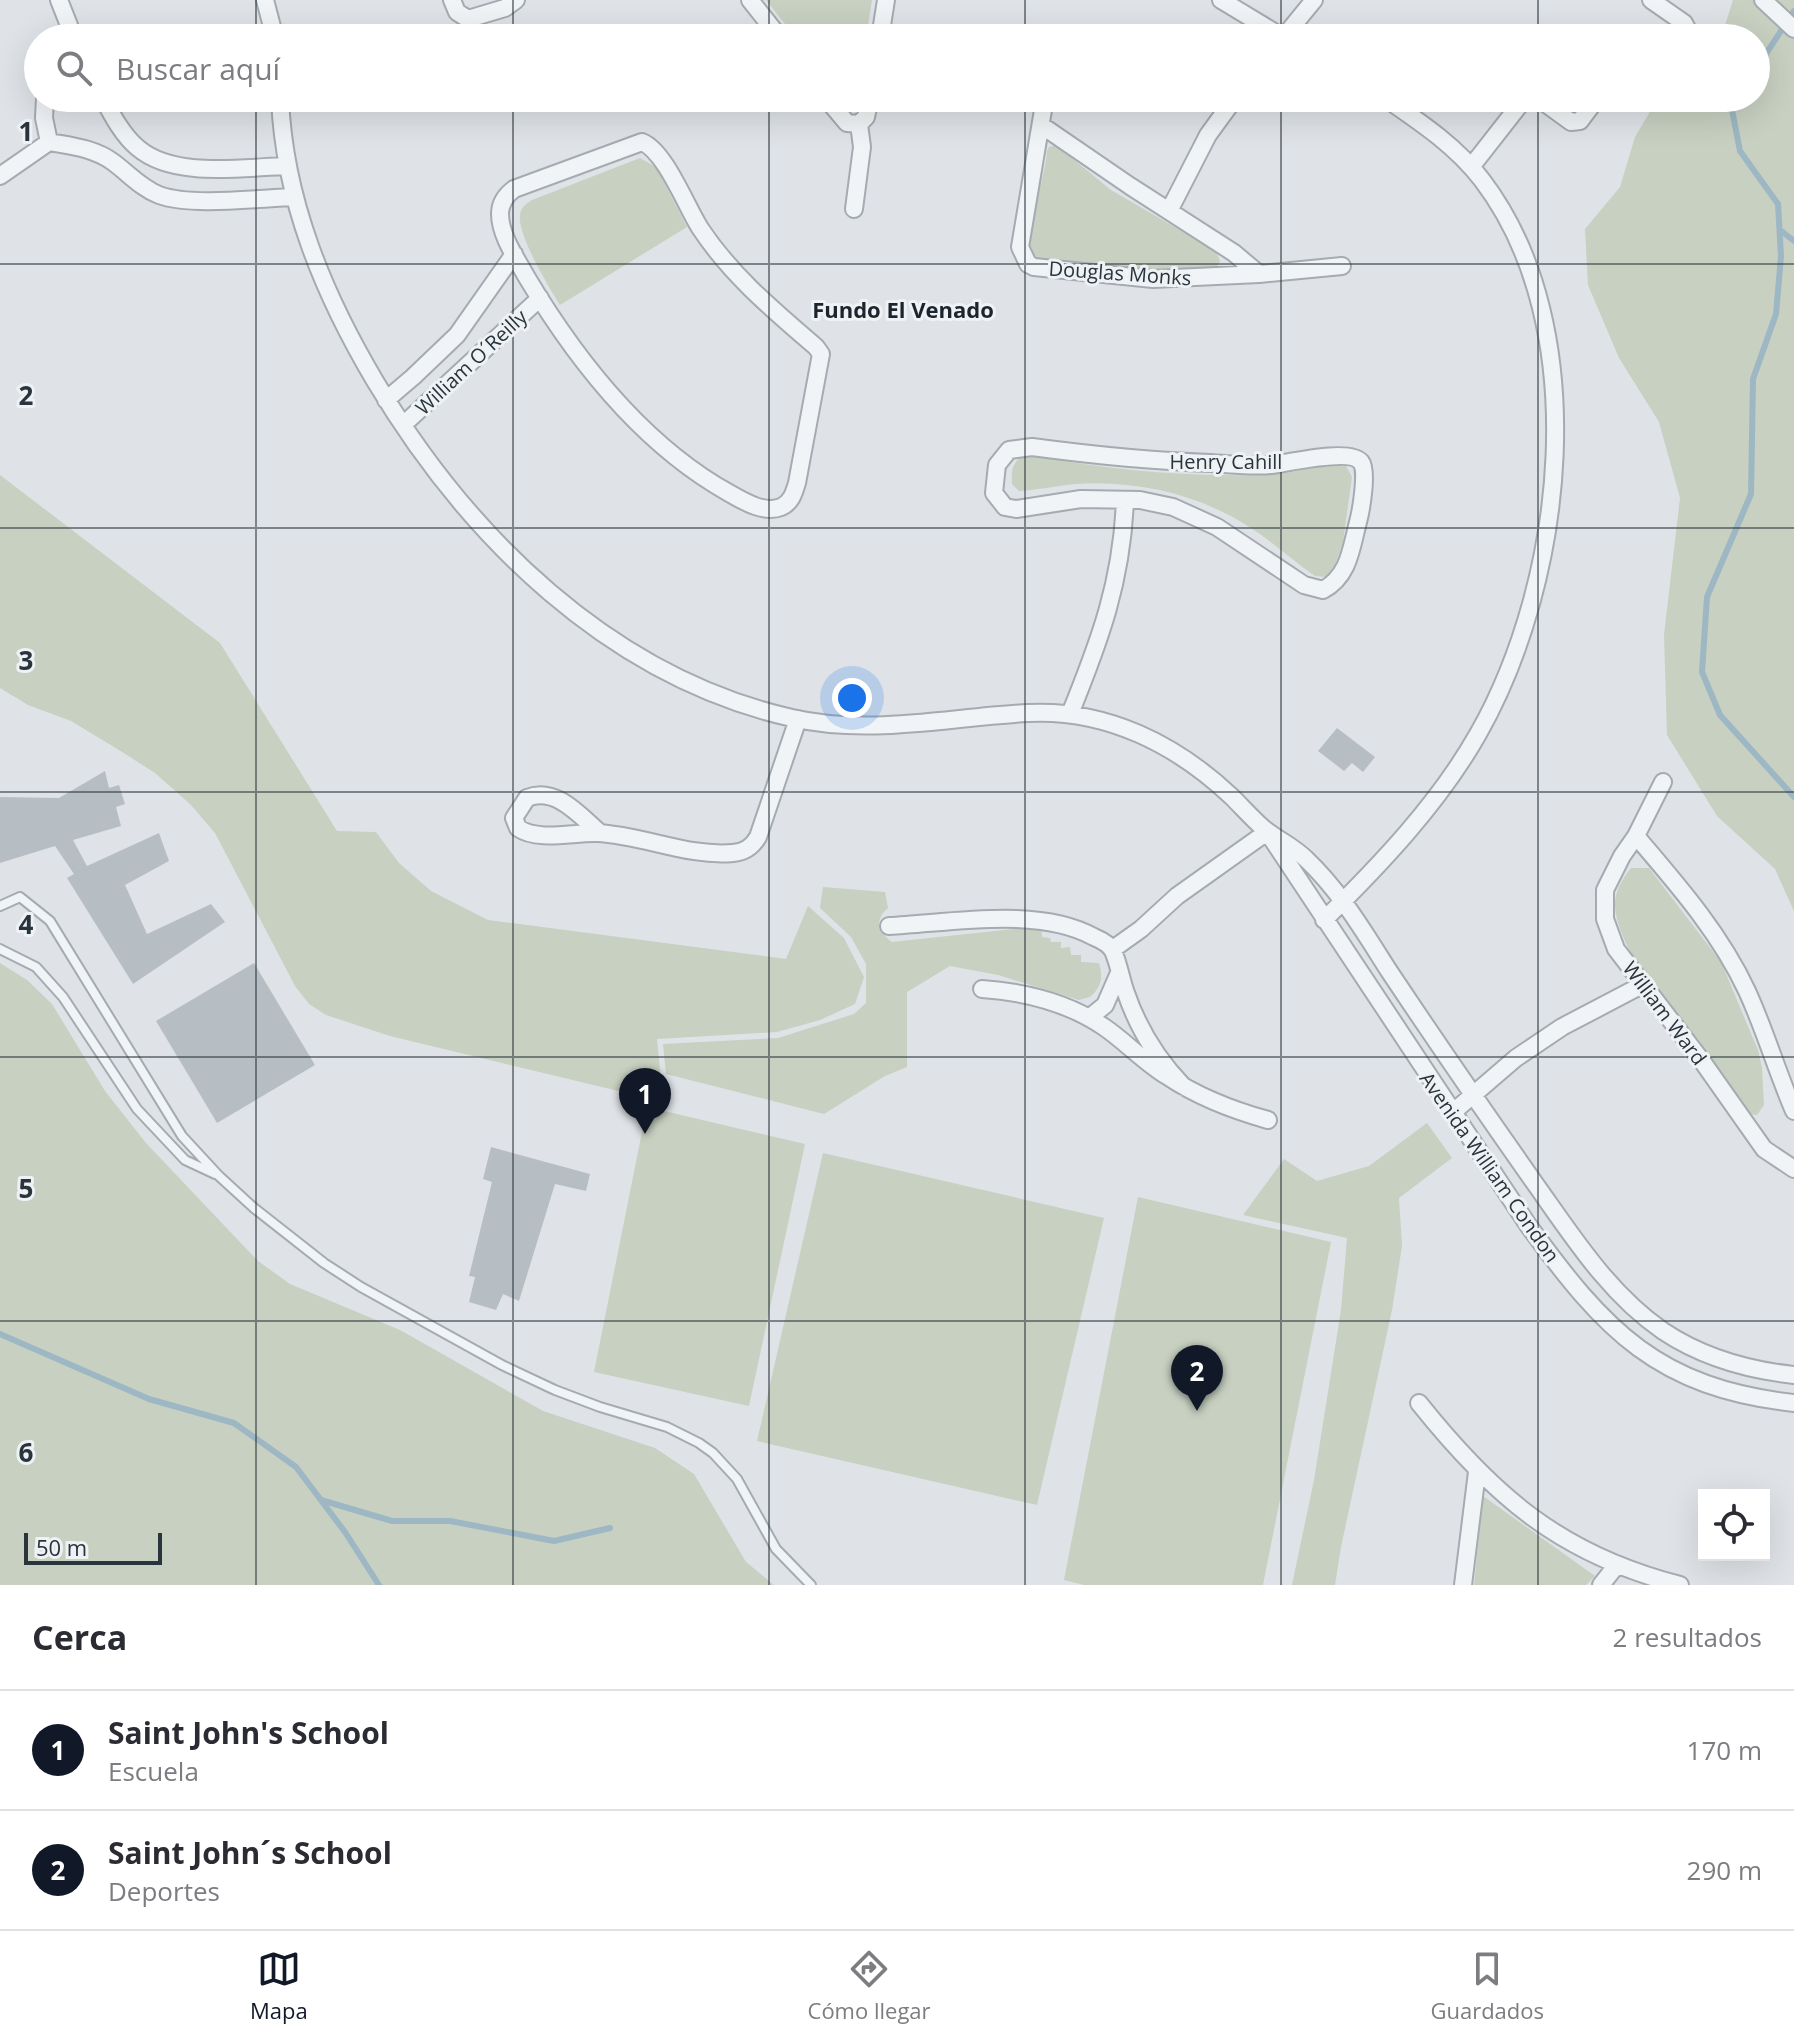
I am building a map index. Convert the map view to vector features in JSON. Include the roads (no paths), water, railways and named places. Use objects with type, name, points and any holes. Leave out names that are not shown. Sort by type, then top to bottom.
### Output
[{"type":"street","points":[[59,0],[68,24]]},
{"type":"street","points":[[265,0],[271,24]]},
{"type":"street","points":[[452,0],[457,12],[468,19],[505,8],[516,0]]},
{"type":"street","points":[[750,0],[769,24]]},
{"type":"street","points":[[882,24],[886,0]]},
{"type":"street","points":[[1221,0],[1261,24]]},
{"type":"street","points":[[1295,24],[1314,0]]},
{"type":"street","points":[[1651,0],[1685,24]]},
{"type":"street","points":[[1763,0],[1794,29]]},
{"type":"street","points":[[44,112],[49,142]]},
{"type":"street","points":[[112,112],[138,149],[161,162],[185,168],[288,166]]},
{"type":"street","name":"Avenida William Condon","points":[[282,112],[288,166],[309,245],[350,336],[386,400],[443,483],[527,573],[620,644],[685,680],[740,703],[798,719],[842,725],[904,725],[1024,713],[1070,714],[1111,723],[1167,748],[1229,794],[1267,832],[1304,856],[1344,901],[1472,1095],[1587,1256],[1641,1314],[1676,1340],[1721,1360],[1794,1375]]},
{"type":"street","points":[[838,112],[847,123],[859,124],[867,112]]},
{"type":"street","name":"Douglas Monks","points":[[1043,112],[1020,247],[1028,264],[1153,279],[1342,266]]},
{"type":"street","points":[[1169,211],[1201,148],[1225,112]]},
{"type":"street","points":[[1324,920],[1344,901],[1445,783],[1477,736],[1494,705],[1520,641],[1545,546],[1554,437],[1547,330],[1535,282],[1519,242],[1471,167],[1434,133],[1405,112]]},
{"type":"street","points":[[1471,167],[1514,112]]},
{"type":"street","points":[[1556,112],[1575,122],[1586,112]]},
{"type":"street","points":[[854,209],[862,147],[859,124]]},
{"type":"street","points":[[1041,125],[1234,253],[1259,274]]},
{"type":"street","points":[[0,176],[49,142],[80,147],[102,155],[150,191],[170,198],[295,197]]},
{"type":"street","name":"William O´Reilly","points":[[642,142],[655,150],[699,226],[727,264],[761,300],[821,354],[797,483],[790,501],[774,509],[745,502],[674,456],[609,392],[540,298],[514,254],[500,217],[502,202],[514,189],[633,144],[642,142]]},
{"type":"street","name":"William O´Reilly","points":[[386,400],[457,335],[514,254]]},
{"type":"street","name":"William O´Reilly","points":[[403,425],[540,298]]},
{"type":"street","name":"Henry Cahill","points":[[1032,447],[1134,460],[1266,465],[1347,456],[1361,462],[1364,472],[1360,517],[1345,570],[1334,584],[1323,590],[1304,585],[1217,527],[1173,507],[1125,500],[1081,499],[1016,509],[1005,507],[994,493],[997,465],[1009,450],[1032,447]]},
{"type":"street","points":[[1070,714],[1101,639],[1124,538],[1125,500]]},
{"type":"street","points":[[600,833],[570,807],[548,796],[527,798],[514,818],[518,828],[532,834],[600,833],[688,850],[717,853],[743,851],[758,837],[798,719]]},
{"type":"street","name":"William Ward","points":[[1663,782],[1636,836],[1608,881],[1603,903],[1605,919],[1616,949],[1702,1061],[1764,1149],[1794,1169]]},
{"type":"street","points":[[1113,949],[1141,929],[1177,896],[1267,832]]},
{"type":"street","name":"Avenida William Condon","points":[[1267,832],[1549,1254],[1602,1316],[1629,1341],[1666,1367],[1706,1386],[1749,1397],[1794,1403]]},
{"type":"street","points":[[1636,836],[1704,921],[1731,962],[1746,991],[1794,1111]]},
{"type":"street","points":[[889,926],[1037,919],[1084,931],[1113,949],[1127,997],[1148,1041],[1161,1062],[1183,1086]]},
{"type":"street","points":[[1089,1018],[1105,1005],[1119,973]]},
{"type":"street","points":[[1452,1113],[1516,1058],[1562,1027],[1642,985]]},
{"type":"street","points":[[982,989],[1027,994],[1069,1008],[1089,1018],[1183,1086],[1224,1106],[1268,1120]]},
{"type":"street","points":[[1419,1403],[1477,1472],[1563,1538],[1616,1566],[1680,1585]]},
{"type":"street","points":[[1463,1585],[1477,1472]]},
{"type":"street","points":[[1601,1585],[1616,1566]]},
{"type":"lane","points":[[0,906],[20,897],[50,921],[182,1136],[254,1208],[312,1254],[397,1308],[555,1390],[667,1427],[699,1443],[737,1479],[776,1549],[811,1585]]},
{"type":"lane","points":[[0,949],[36,967],[63,997],[137,1109],[185,1160],[219,1176]]},
{"type":"waterway","points":[[1770,48],[1794,11]]},
{"type":"waterway","points":[[1732,112],[1740,151],[1778,204],[1781,256],[1776,314],[1753,379],[1751,494],[1707,597],[1702,672],[1720,715],[1794,797]]},
{"type":"waterway","points":[[1780,230],[1794,241]]},
{"type":"waterway","points":[[0,1334],[149,1399],[234,1423],[296,1467],[345,1532],[379,1585]]},
{"type":"waterway","points":[[321,1500],[392,1521],[450,1521],[554,1541],[610,1528]]},
{"type":"place","name":"Saint John's School","points":[[645,1134]]},
{"type":"place","name":"Saint John´s School","points":[[1197,1411]]},
{"type":"district","name":"Fundo El Venado","points":[[903,309]]}]
